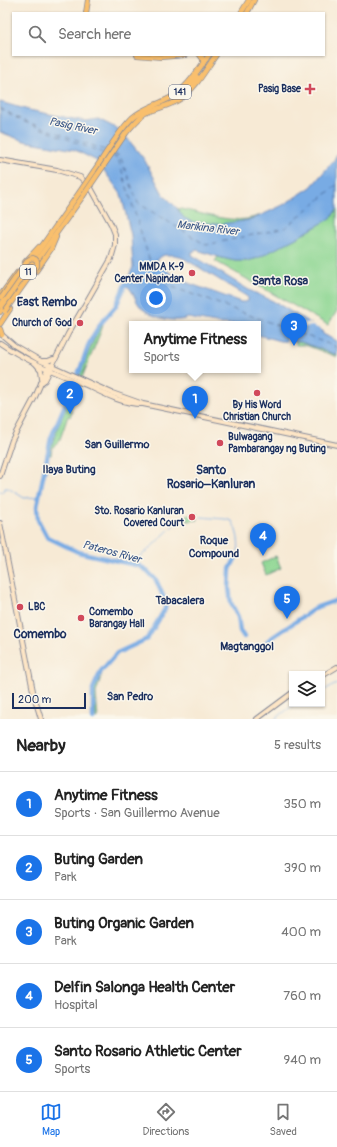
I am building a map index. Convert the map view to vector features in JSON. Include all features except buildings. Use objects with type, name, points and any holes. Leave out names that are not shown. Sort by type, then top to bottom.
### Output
[{"type":"main road","points":[[84,12],[85,0]]},
{"type":"main road","points":[[84,12],[88,0]]},
{"type":"main road","points":[[244,12],[251,0]]},
{"type":"main road","points":[[244,12],[251,0]]},
{"type":"main road","points":[[149,56],[173,56]]},
{"type":"main road","points":[[201,56],[203,58],[202,65]]},
{"type":"main road","name":"141","points":[[153,108],[180,92],[210,56]]},
{"type":"main road","name":"11","points":[[0,306],[48,237],[130,128],[153,108],[181,95],[195,80],[210,56]]},
{"type":"main road","name":"11","points":[[153,108],[166,107],[183,97],[198,82],[215,56]]},
{"type":"main road","name":"141","points":[[153,108],[167,108],[184,99],[199,84],[218,56]]},
{"type":"main road","points":[[0,160],[62,171],[80,177],[91,188],[114,232],[115,245],[112,258],[49,367],[12,440],[0,476]]},
{"type":"main road","name":"11","points":[[2,312],[58,233],[81,194]]},
{"type":"main road","points":[[0,324],[51,249],[58,233]]},
{"type":"main road","points":[[1,298],[27,259],[48,237]]},
{"type":"main road","points":[[0,318],[2,312],[37,266],[38,261],[36,259],[33,258],[28,260],[1,298]]},
{"type":"main road","points":[[0,329],[1,335],[22,351],[41,361],[57,373],[73,377]]},
{"type":"main road","points":[[0,343],[33,362],[64,371]]},
{"type":"main road","points":[[41,361],[47,361],[54,358]]},
{"type":"main road","points":[[54,358],[58,365],[73,377],[144,404],[306,438],[337,446]]},
{"type":"main road","points":[[33,362],[40,369],[43,380]]},
{"type":"main road","points":[[43,380],[50,375],[57,373]]},
{"type":"main road","points":[[0,522],[36,703],[41,719]]},
{"type":"main road","points":[[325,674],[337,667]]},
{"type":"main road","points":[[256,719],[289,695]]},
{"type":"green space","points":[[176,208],[239,220],[262,215],[245,221],[212,225],[192,222],[184,218]]},
{"type":"green space","points":[[337,209],[337,311],[328,325],[215,261],[218,257],[235,261],[247,261],[258,258],[331,218]]},
{"type":"green space","points":[[102,324],[101,331],[70,411],[72,411],[70,417],[68,416],[59,442],[52,448],[51,455],[49,455],[58,428],[91,346]]},
{"type":"green space","points":[[296,342],[301,342],[337,355],[337,357],[305,345],[296,345]]},
{"type":"green space","name":"Sto. Rosario Kanluran Covered Court","points":[[197,514],[198,520],[187,521],[186,515]]},
{"type":"green space","points":[[276,556],[281,568],[266,575],[261,563]]},
{"type":"green space","points":[[101,673],[96,693],[98,719],[96,719],[94,691]]},
{"type":"water","points":[[0,102],[29,110],[74,119],[86,121],[98,119],[116,128],[127,138],[144,159],[163,194],[176,207],[184,218],[193,222],[220,224],[253,219],[283,205],[311,187],[334,160],[337,153],[337,209],[331,218],[258,258],[247,261],[235,261],[197,250],[192,252],[192,255],[249,290],[273,301],[322,330],[323,334],[337,341],[337,355],[301,342],[280,341],[261,336],[261,321],[204,321],[188,318],[182,320],[169,320],[148,313],[139,305],[132,291],[125,285],[133,267],[131,235],[121,194],[97,161],[75,150],[24,141],[0,132]],"holes":[[[164,255],[175,255],[185,259],[246,296],[248,301],[241,302],[177,278],[158,264],[157,259]]]},
{"type":"pier","points":[[306,323],[314,324],[322,328],[322,330],[313,326],[302,327],[294,333],[289,343],[285,343],[295,328]]},
{"type":"waterway","name":"Pateros River","points":[[93,719],[93,689],[101,671],[117,653],[147,639],[165,609],[166,603],[156,580],[140,566],[78,552],[47,537],[38,520],[37,506],[51,438],[81,367],[88,346],[101,323],[116,306],[128,280]]},
{"type":"waterway","points":[[0,491],[2,492],[5,488],[8,488],[24,498],[39,497]]},
{"type":"waterway","points":[[201,517],[232,521],[238,538],[239,547],[237,555]]},
{"type":"waterway","points":[[131,563],[147,551],[176,523],[186,518]]},
{"type":"waterway","points":[[237,555],[230,569],[229,588],[231,603],[238,617],[240,631],[244,637]]},
{"type":"waterway","points":[[267,641],[317,607],[337,600]]},
{"type":"waterway","points":[[325,690],[337,684]]},
{"type":"waterway","points":[[275,719],[291,707]]},
{"type":"ferry route","points":[[0,108],[22,120],[105,150]]},
{"type":"ferry route","points":[[0,109],[22,121],[103,153]]},
{"type":"ferry route","points":[[114,154],[120,156],[138,203],[206,245],[285,228],[337,185]]},
{"type":"ferry route","points":[[112,156],[118,158],[156,281],[337,347]]},
{"type":"place","name":"Pasig Base","points":[[310,89]]},
{"type":"place","name":"MMDA K-9 Center Napindan","points":[[192,273]]},
{"type":"place","name":"Church of God","points":[[80,323]]},
{"type":"place","name":"Buting Organic Garden","points":[[294,346]]},
{"type":"place","name":"By His Word Christian Church","points":[[257,393]]},
{"type":"place","name":"Buting Garden","points":[[70,414]]},
{"type":"place","name":"Anytime Fitness","points":[[195,419]]},
{"type":"place","name":"Bulwagang Pambarangay ng Buting","points":[[220,443]]},
{"type":"place","name":"Sto. Rosario Kanluran Covered Court","points":[[192,517]]},
{"type":"place","name":"Delfin Salonga Health Center","points":[[263,556]]},
{"type":"place","name":"LBC","points":[[20,607]]},
{"type":"place","name":"Comembo Barangay Hall","points":[[81,618]]},
{"type":"place","name":"Santo Rosario Athletic Center","points":[[287,619]]},
{"type":"district","name":"Santa Rosa","points":[[280,281]]},
{"type":"district","name":"East Rembo","points":[[47,302]]},
{"type":"district","name":"San Guillermo","points":[[117,444]]},
{"type":"district","name":"Ilaya Buting","points":[[69,469]]},
{"type":"district","name":"Santo Rosario–Kanluran","points":[[211,477]]},
{"type":"district","name":"Roque Compound","points":[[214,546]]},
{"type":"district","name":"Tabacalera","points":[[180,600]]},
{"type":"district","name":"Comembo","points":[[40,634]]},
{"type":"district","name":"Magtanggol","points":[[247,646]]},
{"type":"district","name":"San Pedro","points":[[130,696]]},
{"type":"water label","name":"Pasig River","points":[[73,126]]},
{"type":"water label","name":"Marikina River","points":[[208,228]]}]
